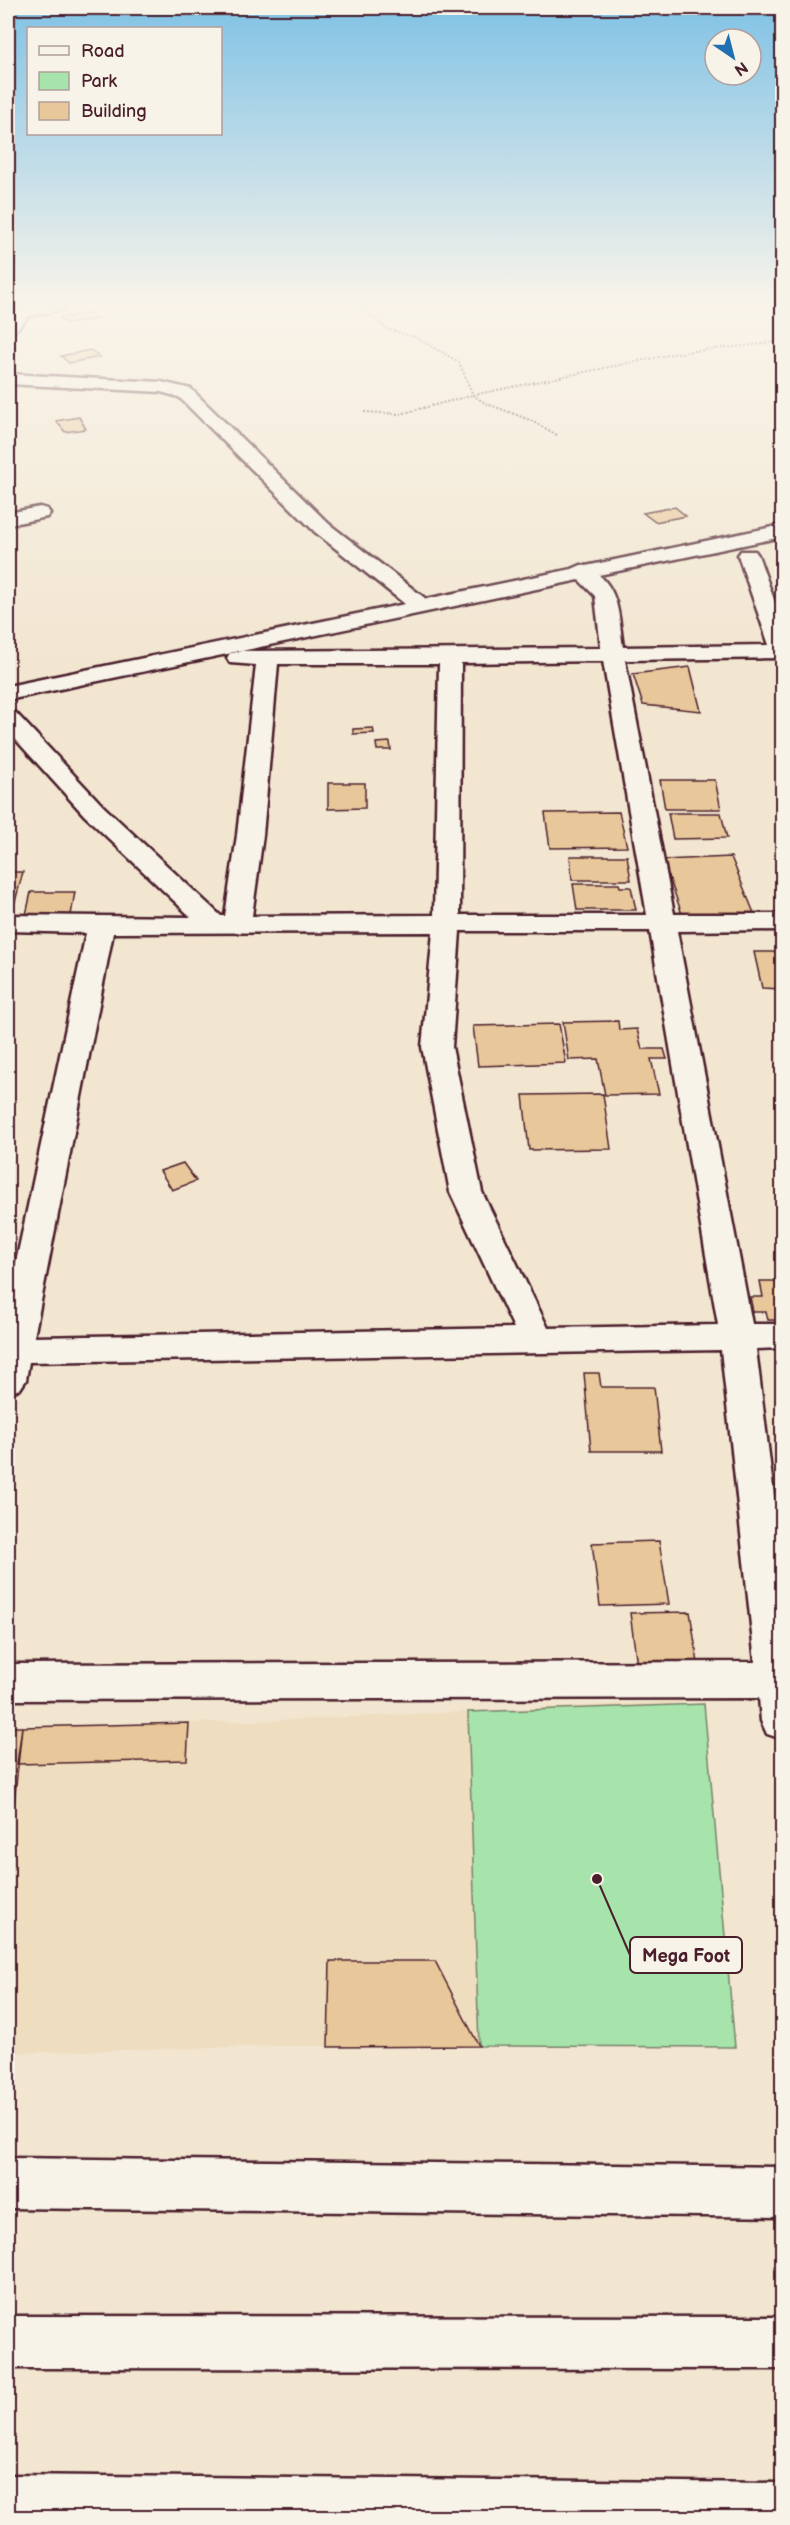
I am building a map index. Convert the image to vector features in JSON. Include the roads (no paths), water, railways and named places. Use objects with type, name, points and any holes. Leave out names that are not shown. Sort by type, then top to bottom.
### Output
[{"type":"street","points":[[216,424],[322,528],[420,605]]},
{"type":"street","points":[[8,519],[40,513]]},
{"type":"street","points":[[8,693],[420,605],[783,531]]},
{"type":"street","points":[[167,658],[450,657],[783,651],[748,555]]},
{"type":"street","points":[[581,572],[600,587],[605,596],[613,654],[737,1336],[783,1721]]},
{"type":"street","points":[[450,657],[447,924],[437,1047],[466,1192],[537,1340]]},
{"type":"street","points":[[226,925],[250,835],[268,658]]},
{"type":"street","points":[[8,718],[94,811],[226,925]]},
{"type":"street","points":[[8,923],[226,925],[783,922]]},
{"type":"street","points":[[101,925],[9,1360],[537,1340],[783,1336]]},
{"type":"street","points":[[8,1683],[778,1680]]},
{"type":"street","points":[[8,2183],[783,2192]]},
{"type":"street","points":[[8,2342],[783,2343]]},
{"type":"street","points":[[8,2503],[783,2511]]},
{"type":"place","name":"Mega Foot","points":[[597,1879]]}]
